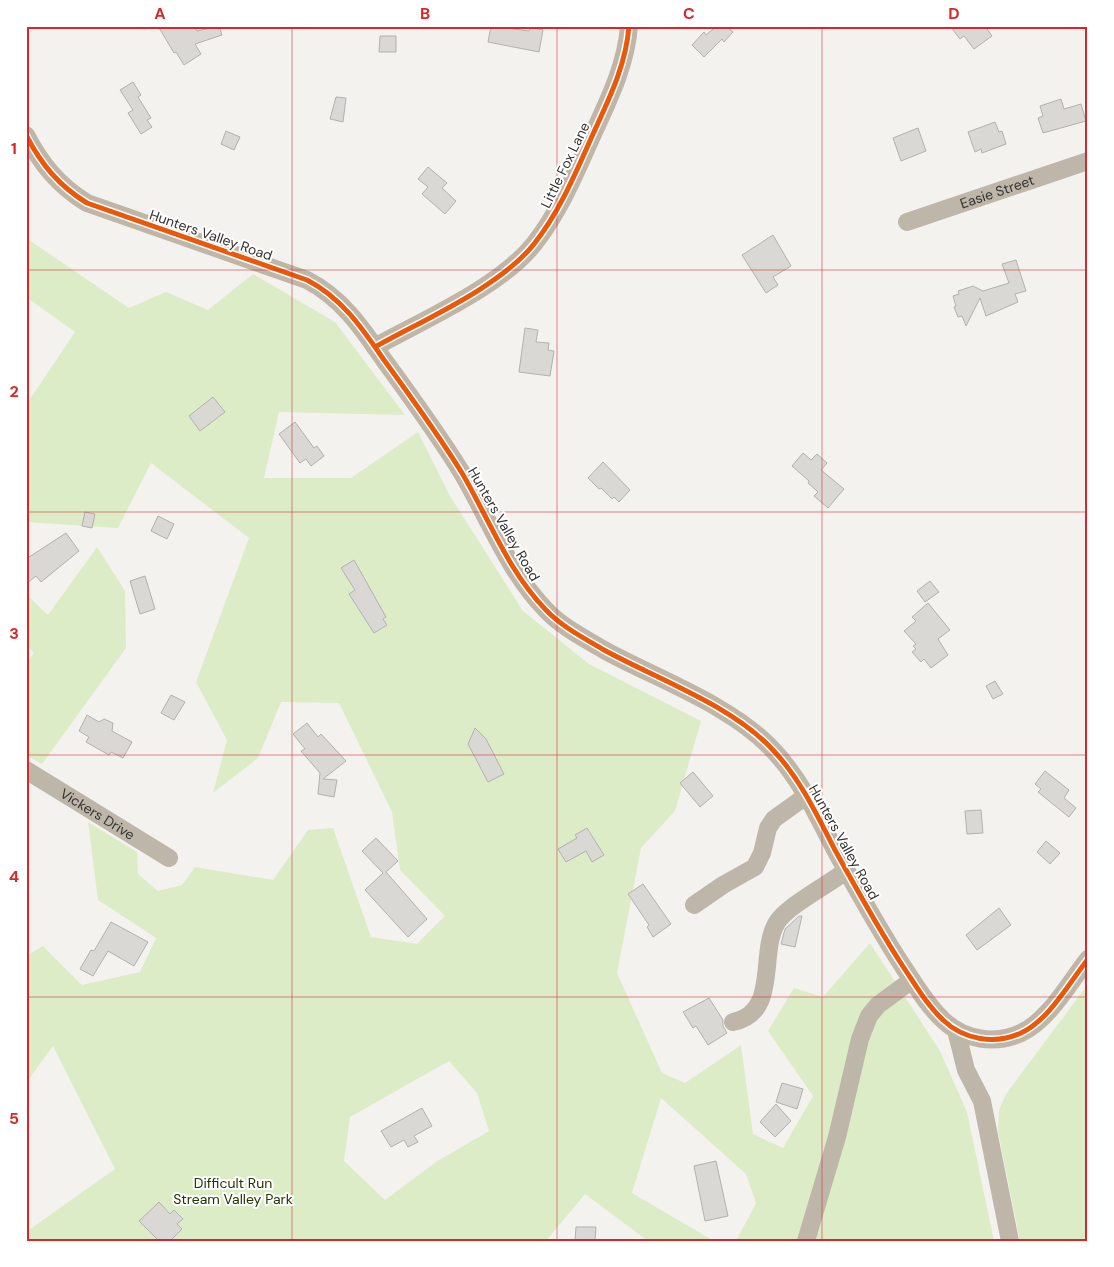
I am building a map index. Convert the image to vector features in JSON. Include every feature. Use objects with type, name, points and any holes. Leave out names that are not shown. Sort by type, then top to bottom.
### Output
[{"type":"street","name":"Little Fox Lane","points":[[375,347],[467,296],[504,272],[534,244],[570,188],[612,92],[624,62],[629,26]]},
{"type":"street","name":"Hunters Valley Road","points":[[26,136],[46,169],[74,195],[87,203],[307,280],[337,299],[375,347],[442,442],[530,592],[558,621],[586,639],[738,721],[772,749],[790,770],[806,796],[846,871],[912,980],[930,1006],[956,1030]]},
{"type":"street","name":"Easie Street","points":[[907,222],[1088,160]]},
{"type":"street","name":"Vickers Drive","points":[[26,770],[169,858]]},
{"type":"street","points":[[694,905],[723,885],[755,867],[762,854],[768,828],[774,819],[806,796]]},
{"type":"street","points":[[733,1022],[744,1020],[755,1011],[760,1002],[764,993],[769,947],[775,925],[783,913],[846,871]]},
{"type":"street","points":[[956,1030],[968,1036],[988,1039],[1011,1037],[1023,1032],[1045,1014],[1088,959]]},
{"type":"street","points":[[806,1241],[838,1137],[860,1039],[869,1016],[878,1005],[912,980]]},
{"type":"street","points":[[956,1030],[966,1070],[982,1101],[1010,1241]]},
{"type":"green space","name":"Difficult Run Stream Valley Park","points":[[26,238],[129,308],[166,292],[208,310],[253,274],[335,322],[405,415],[279,412],[264,478],[351,478],[418,432],[450,496],[523,611],[589,664],[701,721],[675,811],[641,848],[617,973],[662,1073],[685,1083],[741,1045],[753,1134],[783,1148],[813,1096],[768,1031],[794,988],[823,997],[870,943],[940,1051],[967,1112],[994,1241],[736,1241],[756,1203],[746,1174],[661,1098],[632,1193],[714,1241],[648,1241],[585,1194],[546,1241],[26,1241],[26,1232],[115,1169],[53,1046],[26,1083],[26,956],[43,946],[82,985],[140,972],[156,938],[98,900],[88,822],[137,852],[138,874],[158,891],[182,885],[195,867],[273,880],[308,830],[333,828],[371,937],[417,944],[445,916],[400,870],[392,812],[339,703],[281,702],[258,758],[213,793],[227,740],[196,682],[249,538],[151,463],[118,528],[26,522],[26,405],[75,332],[26,297]],"holes":[[[449,1061],[477,1093],[489,1131],[436,1162],[385,1200],[344,1161],[350,1117]]]},
{"type":"green space","points":[[97,547],[125,591],[126,648],[42,764],[26,755],[26,664],[34,653],[26,644],[26,594],[48,615]]},
{"type":"green space","points":[[1088,984],[1088,1241],[1020,1241],[998,1131],[999,1110],[1006,1094]]},
{"type":"building","points":[[158,26],[194,26],[197,31],[219,26],[222,35],[195,44],[201,54],[184,65],[176,52],[174,53]]},
{"type":"building","points":[[491,26],[529,31],[530,27],[543,30],[539,52],[488,42]]},
{"type":"building","points":[[717,26],[726,26],[733,32],[724,42],[722,39],[704,57],[692,45],[704,32],[706,35]]},
{"type":"building","points":[[950,26],[985,26],[992,36],[974,49],[964,36],[960,39]]},
{"type":"building","points":[[380,36],[396,36],[396,52],[379,52]]},
{"type":"building","points":[[133,82],[141,95],[138,97],[151,118],[147,120],[152,127],[141,134],[128,113],[133,110],[120,90]]},
{"type":"building","points":[[336,97],[346,98],[343,122],[330,119]]},
{"type":"building","points":[[1061,99],[1064,109],[1081,104],[1086,121],[1043,133],[1038,118],[1043,116],[1040,106]]},
{"type":"building","points":[[995,122],[999,132],[1002,131],[1006,144],[982,153],[981,149],[975,152],[968,132]]},
{"type":"building","points":[[918,128],[926,151],[901,161],[893,138]]},
{"type":"building","points":[[226,131],[240,137],[234,150],[221,144]]},
{"type":"building","points":[[428,167],[447,183],[442,188],[456,201],[445,214],[422,194],[428,187],[418,179]]},
{"type":"building","points":[[773,235],[791,266],[773,277],[778,285],[766,293],[742,255]]},
{"type":"building","points":[[1016,260],[1026,291],[1015,294],[1018,302],[986,316],[980,298],[966,326],[962,316],[958,317],[954,307],[956,306],[953,296],[959,294],[958,291],[973,286],[983,291],[1009,283],[1002,264]]},
{"type":"building","points":[[525,328],[538,330],[536,342],[549,343],[548,350],[554,351],[550,376],[519,372]]},
{"type":"building","points":[[213,397],[225,412],[200,431],[189,416]]},
{"type":"building","points":[[295,422],[314,448],[317,446],[324,456],[311,466],[306,459],[300,463],[279,434]]},
{"type":"building","points":[[803,453],[811,460],[817,454],[827,463],[821,470],[844,489],[828,508],[814,496],[818,492],[808,483],[809,481],[792,466]]},
{"type":"building","points":[[603,462],[630,490],[619,502],[614,497],[612,499],[601,488],[599,489],[588,478]]},
{"type":"building","points":[[85,512],[95,514],[92,528],[82,526]]},
{"type":"building","points":[[158,516],[174,524],[167,539],[151,531]]},
{"type":"building","points":[[66,533],[79,551],[41,582],[36,576],[26,584],[26,559]]},
{"type":"building","points":[[354,560],[386,617],[383,619],[387,625],[374,633],[349,594],[355,590],[341,568]]},
{"type":"building","points":[[145,576],[155,609],[140,614],[130,581]]},
{"type":"building","points":[[930,581],[939,592],[925,602],[917,591]]},
{"type":"building","points":[[928,603],[950,630],[938,639],[948,655],[931,668],[924,659],[921,662],[912,652],[916,649],[913,646],[916,644],[904,631],[916,621],[912,617]]},
{"type":"building","points":[[995,681],[1003,694],[993,699],[986,686]]},
{"type":"building","points":[[171,695],[185,702],[174,720],[161,713]]},
{"type":"building","points":[[87,715],[99,722],[104,719],[113,723],[112,731],[132,742],[123,758],[111,752],[109,755],[86,742],[89,737],[79,731]]},
{"type":"building","points":[[307,723],[318,737],[321,734],[346,761],[323,779],[337,780],[334,797],[318,794],[320,773],[301,751],[305,749],[293,734]]},
{"type":"building","points":[[475,728],[486,739],[504,774],[488,782],[468,744]]},
{"type":"building","points":[[1045,771],[1069,790],[1064,798],[1076,808],[1069,817],[1038,792],[1041,789],[1035,784]]},
{"type":"building","points":[[693,772],[713,796],[700,807],[680,783]]},
{"type":"building","points":[[981,810],[983,833],[967,834],[965,811]]},
{"type":"building","points":[[587,828],[604,855],[592,862],[586,851],[566,862],[558,849],[577,838],[575,835]]},
{"type":"building","points":[[376,838],[398,861],[386,872],[427,919],[408,937],[365,890],[383,873],[362,851]]},
{"type":"building","points":[[1046,841],[1060,853],[1050,864],[1037,852]]},
{"type":"building","points":[[643,884],[671,924],[653,937],[647,927],[649,925],[628,894]]},
{"type":"building","points":[[999,908],[1011,925],[977,950],[966,935]]},
{"type":"building","points":[[799,916],[802,916],[795,947],[781,944],[785,929]]},
{"type":"building","points":[[111,922],[148,942],[134,966],[108,951],[93,976],[80,969],[91,950],[94,951]]},
{"type":"building","points":[[709,998],[723,1020],[723,1026],[727,1033],[708,1045],[696,1026],[693,1028],[683,1012]]},
{"type":"building","points":[[782,1083],[803,1089],[797,1109],[776,1102]]},
{"type":"building","points":[[776,1104],[791,1121],[775,1137],[760,1122]]},
{"type":"building","points":[[422,1108],[432,1126],[414,1136],[418,1142],[408,1147],[404,1140],[391,1147],[381,1131]]},
{"type":"building","points":[[716,1161],[728,1216],[705,1221],[694,1166]]},
{"type":"building","points":[[159,1202],[170,1214],[174,1210],[183,1219],[177,1224],[182,1229],[170,1241],[159,1241],[139,1221]]},
{"type":"building","points":[[576,1227],[596,1227],[595,1241],[575,1241]]},
{"type":"cycle path","points":[[375,347],[460,302],[502,274],[534,244],[552,218],[567,191],[605,108],[621,68],[629,26]]},
{"type":"cycle path","points":[[26,135],[45,165],[59,182],[87,203],[307,280],[341,305],[368,337],[443,444],[472,490],[510,562],[546,610],[581,637],[715,706],[736,719],[755,733],[782,760],[807,797],[877,925],[895,954],[927,1002],[951,1027],[970,1036],[990,1039],[1001,1039],[1021,1033],[1041,1019],[1058,1000],[1088,959]]}]
